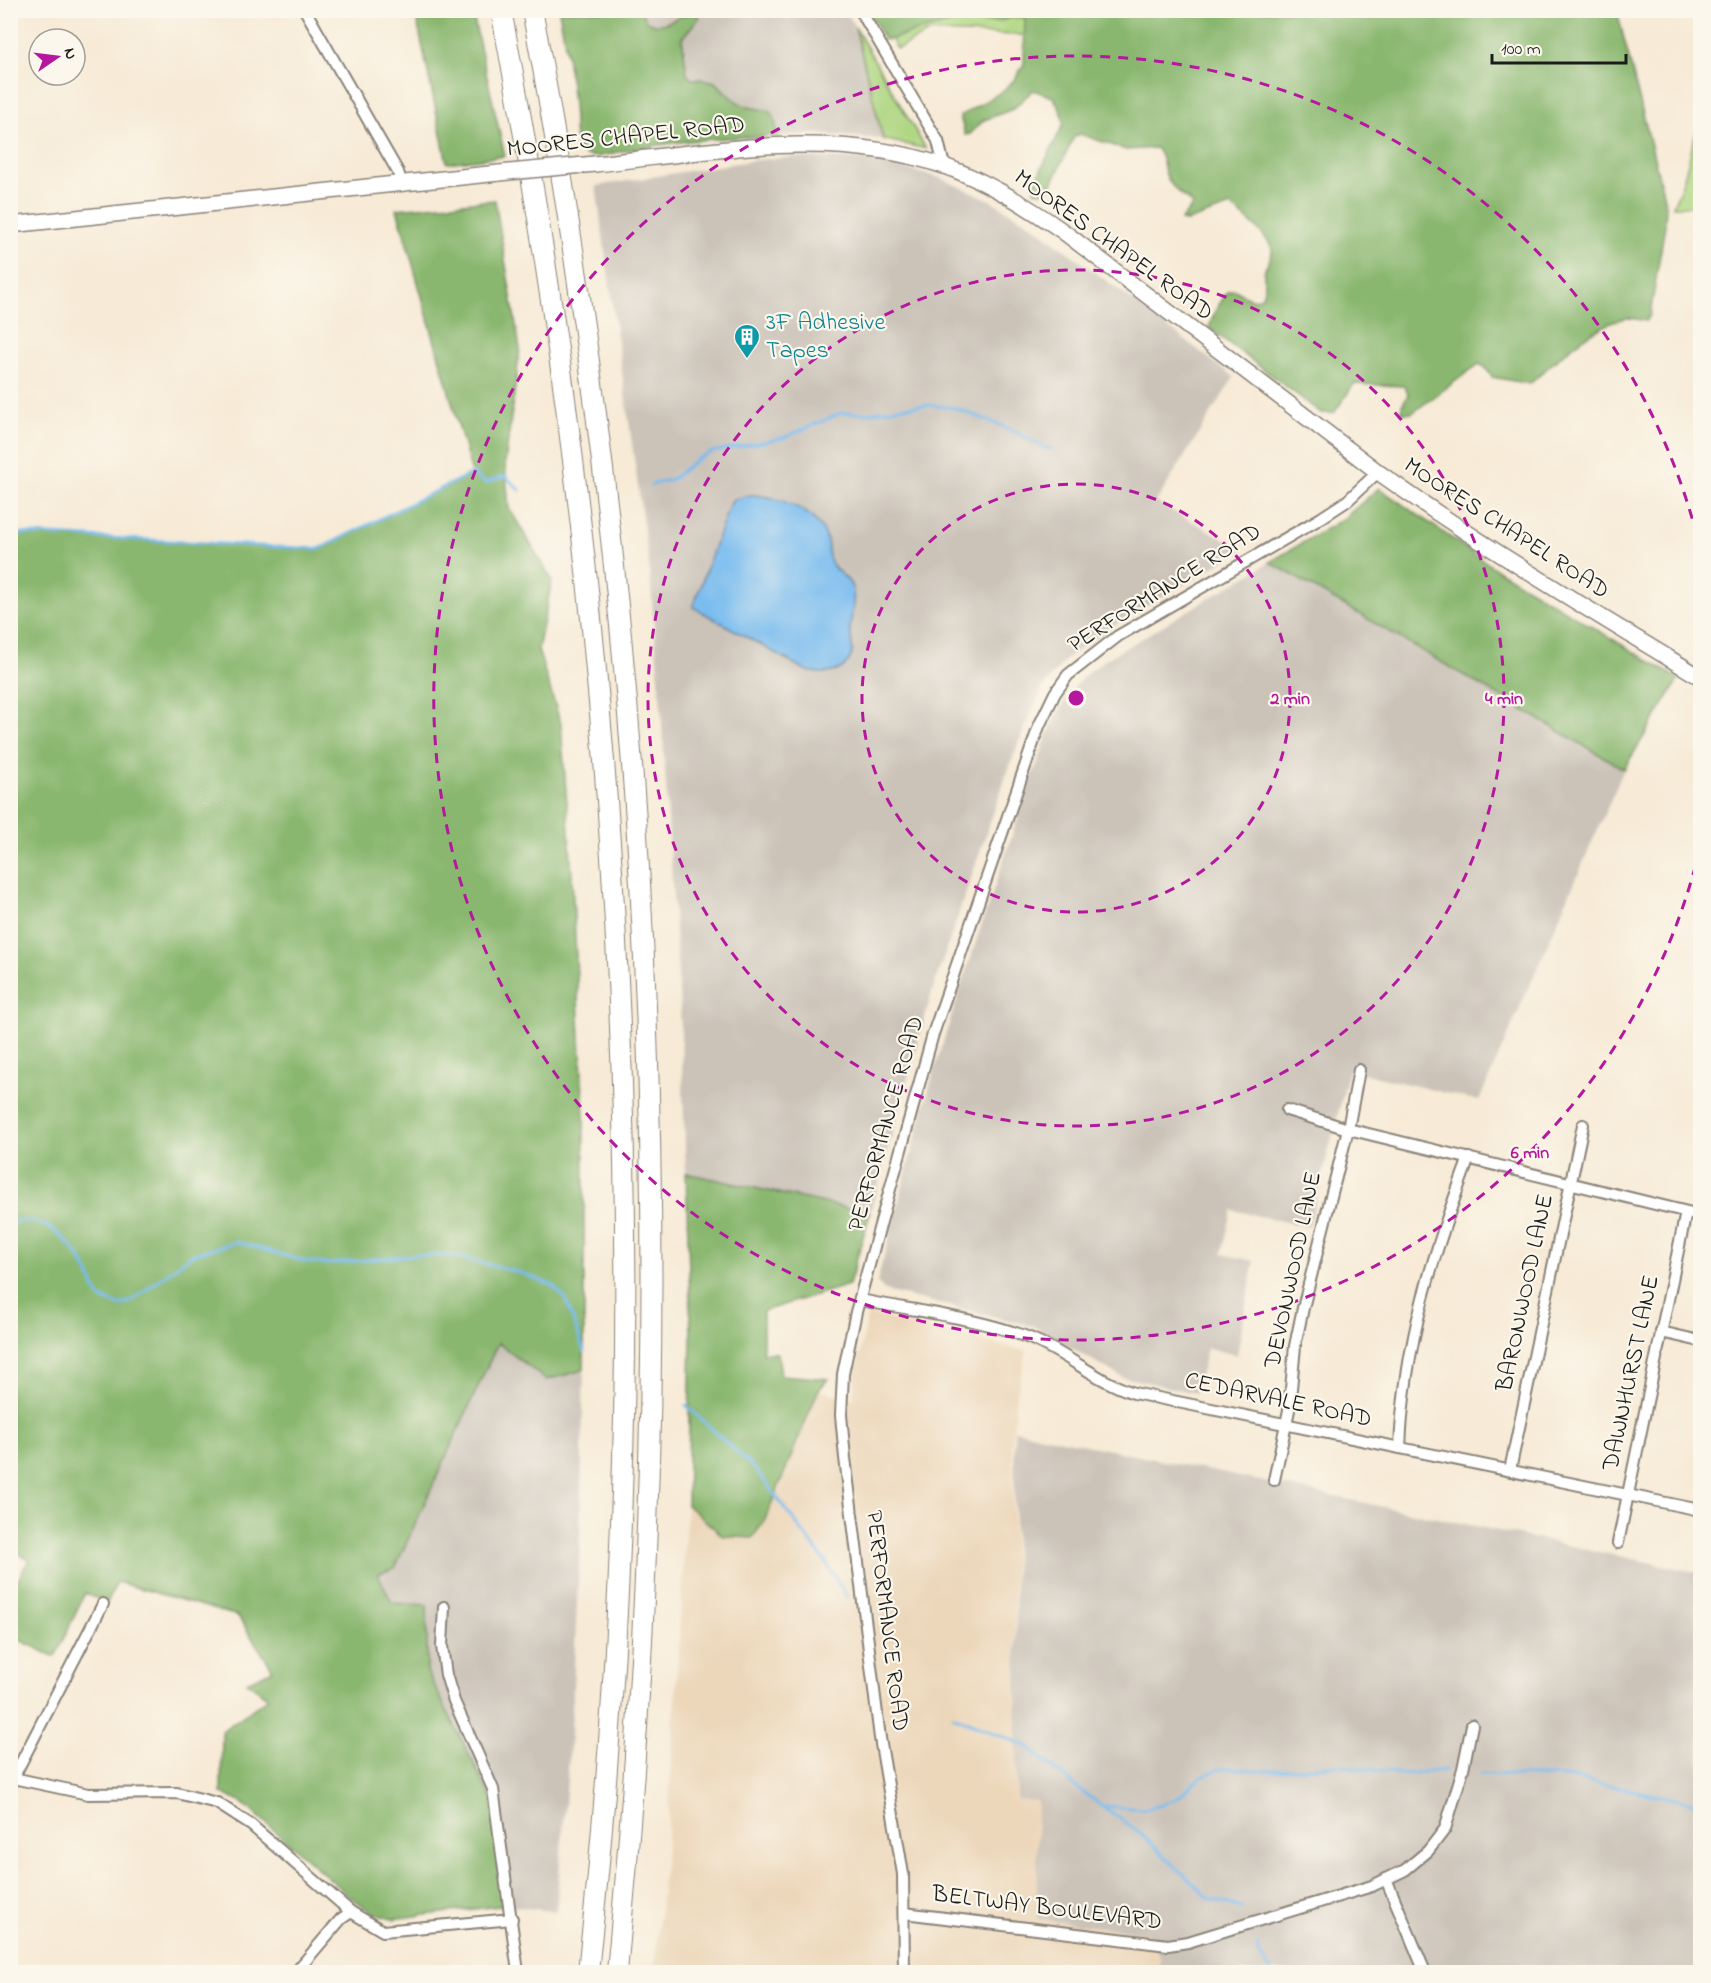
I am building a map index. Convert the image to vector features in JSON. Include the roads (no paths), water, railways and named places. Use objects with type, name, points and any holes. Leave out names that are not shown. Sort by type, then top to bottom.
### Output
[{"type":"highway","points":[[501,10],[528,159],[575,476],[600,718],[615,943],[621,1089],[624,1387],[616,1617],[588,1972]]},
{"type":"highway","points":[[532,10],[566,198],[600,449],[622,654],[641,896],[650,1093],[652,1362],[648,1508],[636,1758],[617,1972]]},
{"type":"highway","points":[[630,1972],[638,1875],[636,1758]]},
{"type":"highway","points":[[580,1972],[594,1915]]},
{"type":"main road","name":"MOORES CHAPEL ROAD","points":[[10,225],[499,173],[809,144],[880,150],[944,166],[994,188],[1048,221],[1378,472],[1503,558],[1701,677]]},
{"type":"street","points":[[305,10],[398,172],[402,185]]},
{"type":"street","points":[[860,10],[938,141],[944,166]]},
{"type":"street","name":"PERFORMANCE ROAD","points":[[904,1972],[904,1913],[900,1848],[880,1738],[841,1414],[843,1374],[860,1300],[946,993],[1015,789],[1039,726],[1055,693],[1068,675],[1098,649],[1347,501],[1378,472]]},
{"type":"street","name":"DEVONWOOD LANE","points":[[1274,1480],[1287,1423],[1303,1308],[1348,1129],[1359,1070]]},
{"type":"street","points":[[1287,1110],[1348,1129],[1570,1185],[1701,1215]]},
{"type":"street","name":"BARONWOOD LANE","points":[[1510,1470],[1584,1125]]},
{"type":"street","points":[[1400,1448],[1408,1366],[1424,1287],[1439,1237],[1469,1158]]},
{"type":"street","name":"DAWNHURST LANE","points":[[1618,1543],[1686,1212]]},
{"type":"street","name":"CEDARVALE ROAD","points":[[860,1300],[1019,1334],[1044,1345],[1091,1374],[1134,1393],[1701,1510]]},
{"type":"street","points":[[1661,1332],[1701,1341]]},
{"type":"street","points":[[103,1604],[12,1781],[88,1794],[177,1793],[217,1803],[251,1825],[351,1912],[372,1926],[388,1931],[512,1919]]},
{"type":"street","points":[[444,1608],[442,1646],[446,1675],[458,1711],[493,1789],[519,1972]]},
{"type":"street","name":"BELTWAY BOULEVARD","points":[[904,1913],[1168,1945],[1188,1942],[1386,1879],[1405,1870],[1428,1851],[1444,1829],[1464,1769],[1472,1725]]},
{"type":"street","points":[[1386,1879],[1425,1972]]},
{"type":"street","points":[[296,1972],[341,1919],[351,1912]]},
{"type":"water","points":[[751,495],[782,501],[803,510],[812,517],[825,534],[832,564],[851,585],[852,653],[845,666],[834,672],[807,671],[693,607],[729,506],[734,499]]},
{"type":"waterway","points":[[651,485],[672,479],[697,459],[712,452],[783,438],[841,413],[868,413],[903,407],[928,405],[955,408],[1010,429],[1045,448],[1052,449]]},
{"type":"waterway","points":[[10,533],[319,549],[472,473],[485,483],[505,476],[520,490]]},
{"type":"waterway","points":[[10,1223],[34,1222],[55,1231],[80,1258],[100,1298],[119,1305],[130,1302],[193,1254],[237,1242],[307,1262],[328,1264],[413,1255],[454,1256],[522,1273],[553,1286],[566,1300],[584,1351]]},
{"type":"waterway","points":[[686,1405],[757,1471],[827,1564],[847,1597]]},
{"type":"waterway","points":[[953,1716],[1027,1746],[1077,1788],[1139,1832],[1210,1899],[1242,1908]]},
{"type":"waterway","points":[[1104,1806],[1143,1809],[1162,1805],[1179,1797],[1198,1779],[1216,1770],[1229,1768],[1263,1771],[1338,1765],[1403,1774],[1445,1770]]},
{"type":"waterway","points":[[1480,1774],[1567,1777],[1700,1804]]},
{"type":"waterway","points":[[1257,1945],[1260,1955],[1271,1972]]},
{"type":"place","name":"3F Adhesive Tapes","points":[[747,360]]}]
